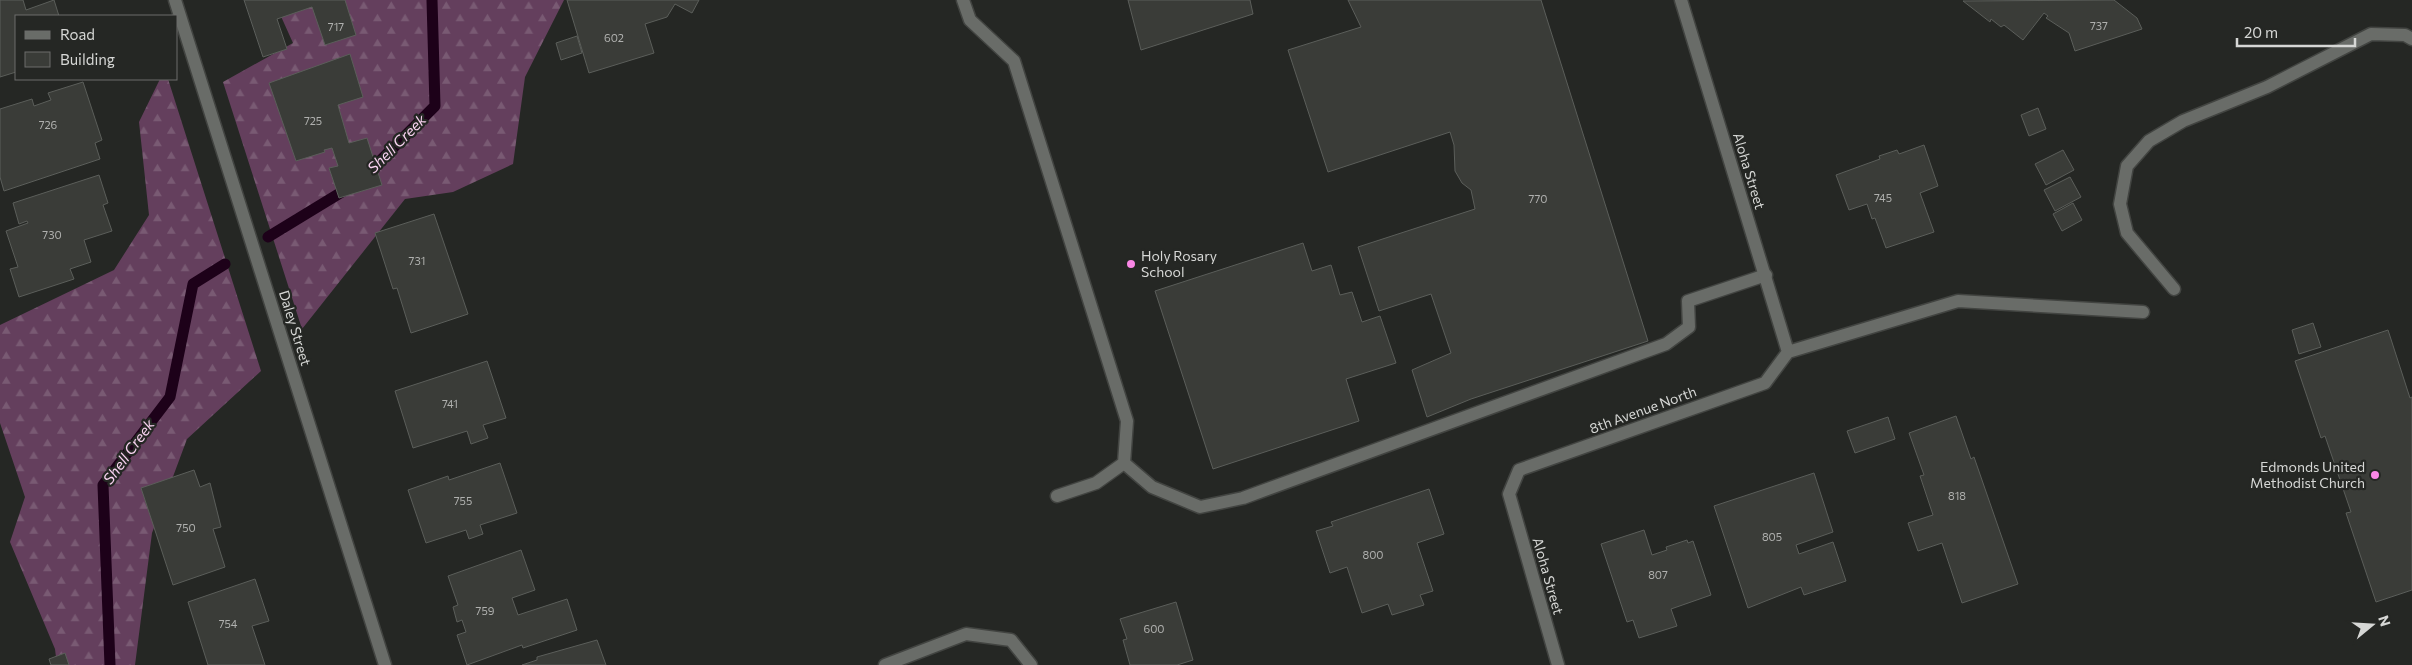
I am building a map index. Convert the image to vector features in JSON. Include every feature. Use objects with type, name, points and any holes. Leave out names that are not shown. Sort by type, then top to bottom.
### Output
[{"type":"street","name":"Daley Street","points":[[175,0],[385,665]]},
{"type":"street","points":[[963,0],[970,20],[1014,61],[1127,421],[1124,463]]},
{"type":"street","name":"Aloha Street","points":[[1681,0],[1788,352]]},
{"type":"street","points":[[2174,289],[2126,233],[2120,204],[2127,166],[2149,140],[2183,121],[2267,87],[2371,34],[2405,35],[2412,39]]},
{"type":"street","points":[[1124,463],[1152,487],[1200,507],[1243,498],[1666,344],[1689,327],[1688,301],[1766,275]]},
{"type":"street","points":[[1788,352],[1958,301],[2143,312]]},
{"type":"street","name":"8th Avenue North","points":[[1509,494],[1519,470],[1765,383],[1788,352]]},
{"type":"street","points":[[1057,496],[1096,483],[1124,463]]},
{"type":"street","name":"Aloha Street","points":[[1509,494],[1558,665]]},
{"type":"street","points":[[885,665],[966,634],[1011,640],[1031,665]]},
{"type":"green space","points":[[263,0],[564,0],[525,77],[513,164],[453,192],[405,199],[302,329],[223,82],[293,43],[275,3]]},
{"type":"green space","points":[[160,80],[168,80],[261,371],[187,439],[152,533],[135,665],[57,665],[55,649],[10,542],[25,497],[0,423],[0,325],[114,270],[149,215],[139,122]]},
{"type":"building","points":[[0,0],[23,0],[26,10],[54,0],[59,15],[15,15],[15,72],[0,77]]},
{"type":"building","points":[[244,0],[345,0],[356,35],[325,45],[312,7],[277,19],[287,49],[263,57]]},
{"type":"building","points":[[567,0],[699,0],[692,13],[675,4],[667,17],[645,24],[654,53],[589,73]]},
{"type":"building","points":[[1128,0],[1250,0],[1253,14],[1141,50]]},
{"type":"building","points":[[1348,0],[1541,0],[1648,341],[1471,399],[1427,417],[1412,370],[1451,353],[1431,294],[1379,311],[1358,247],[1475,209],[1471,190],[1462,183],[1455,171],[1454,145],[1450,132],[1328,172],[1288,50],[1361,27]]},
{"type":"building","points":[[2114,0],[2137,18],[2142,29],[2075,51],[2069,33],[2046,18],[2048,16],[2044,13],[2023,40],[2004,25],[2001,27],[1991,19],[1990,22],[1963,1]]},
{"type":"building","points":[[577,36],[582,53],[561,60],[556,43]]},
{"type":"building","points":[[350,54],[363,97],[338,105],[349,143],[367,138],[382,185],[339,198],[329,168],[338,166],[332,148],[296,161],[269,83]]},
{"type":"building","points":[[83,82],[102,140],[95,143],[100,159],[4,191],[0,177],[0,109],[32,99],[34,106],[51,100],[48,93]]},
{"type":"building","points":[[2038,108],[2046,129],[2029,136],[2021,115]]},
{"type":"building","points":[[1924,145],[1938,186],[1920,193],[1934,232],[1886,248],[1875,218],[1872,219],[1867,204],[1849,210],[1836,175],[1880,159],[1879,156],[1897,150],[1899,154]]},
{"type":"building","points":[[2063,150],[2074,170],[2046,185],[2035,164]]},
{"type":"building","points":[[99,175],[108,203],[103,205],[112,231],[84,240],[91,262],[70,269],[74,279],[19,297],[10,269],[18,267],[6,231],[28,223],[27,221],[19,224],[13,203]]},
{"type":"building","points":[[2070,177],[2081,197],[2055,211],[2044,190]]},
{"type":"building","points":[[2073,203],[2082,220],[2062,231],[2053,214]]},
{"type":"building","points":[[434,214],[468,314],[411,333],[397,288],[393,289],[375,233]]},
{"type":"building","points":[[1303,243],[1312,271],[1331,265],[1340,295],[1352,292],[1362,322],[1380,316],[1396,363],[1346,379],[1359,421],[1213,469],[1155,291]]},
{"type":"building","points":[[2313,323],[2321,347],[2299,354],[2292,330]]},
{"type":"building","name":"Edmonds United Methodist Church","points":[[2388,330],[2410,398],[2412,397],[2412,590],[2376,602],[2346,513],[2351,512],[2325,436],[2321,438],[2295,361]]},
{"type":"building","points":[[487,361],[506,418],[483,425],[488,438],[471,444],[467,431],[413,448],[395,391]]},
{"type":"building","points":[[1956,416],[1971,459],[1974,457],[2018,584],[1962,603],[1942,543],[1918,551],[1908,523],[1933,515],[1920,476],[1924,475],[1909,433]]},
{"type":"building","points":[[1888,417],[1895,439],[1855,453],[1847,431]]},
{"type":"building","points":[[500,463],[517,513],[480,525],[483,534],[469,539],[466,530],[426,543],[408,490],[448,476],[449,480]]},
{"type":"building","points":[[194,470],[200,487],[210,483],[221,527],[213,529],[225,567],[173,585],[141,488]]},
{"type":"building","points":[[1814,473],[1833,532],[1796,545],[1799,554],[1833,542],[1846,581],[1804,595],[1801,587],[1748,608],[1714,506]]},
{"type":"building","points":[[1429,489],[1444,534],[1417,543],[1433,591],[1420,595],[1424,605],[1392,615],[1388,604],[1362,613],[1347,567],[1330,573],[1316,531],[1333,526],[1331,522]]},
{"type":"building","points":[[1644,530],[1652,555],[1667,550],[1666,547],[1687,540],[1688,543],[1693,541],[1711,595],[1671,609],[1677,626],[1639,638],[1633,620],[1627,622],[1601,544]]},
{"type":"building","points":[[521,550],[535,590],[512,598],[518,615],[567,599],[577,630],[523,648],[522,645],[467,665],[457,635],[466,632],[462,620],[457,622],[453,607],[458,605],[448,576]]},
{"type":"building","points":[[255,579],[269,621],[252,626],[265,665],[208,665],[188,602]]},
{"type":"building","points":[[1176,602],[1193,660],[1177,665],[1130,665],[1123,640],[1127,639],[1120,619]]},
{"type":"building","points":[[597,640],[606,665],[522,665],[537,660],[537,657]]},
{"type":"building","points":[[65,653],[69,665],[51,665],[49,659]]},
{"type":"waterway","name":"Shell Creek","points":[[365,176],[435,106],[432,0]]},
{"type":"waterway","name":"Shell Creek","points":[[268,237],[350,187]]},
{"type":"waterway","name":"Shell Creek","points":[[110,665],[103,485],[170,397],[193,284],[225,264]]},
{"type":"place","name":"Holy Rosary School","points":[[1131,264]]},
{"type":"place","name":"Edmonds United Methodist Church","points":[[2375,475]]}]
